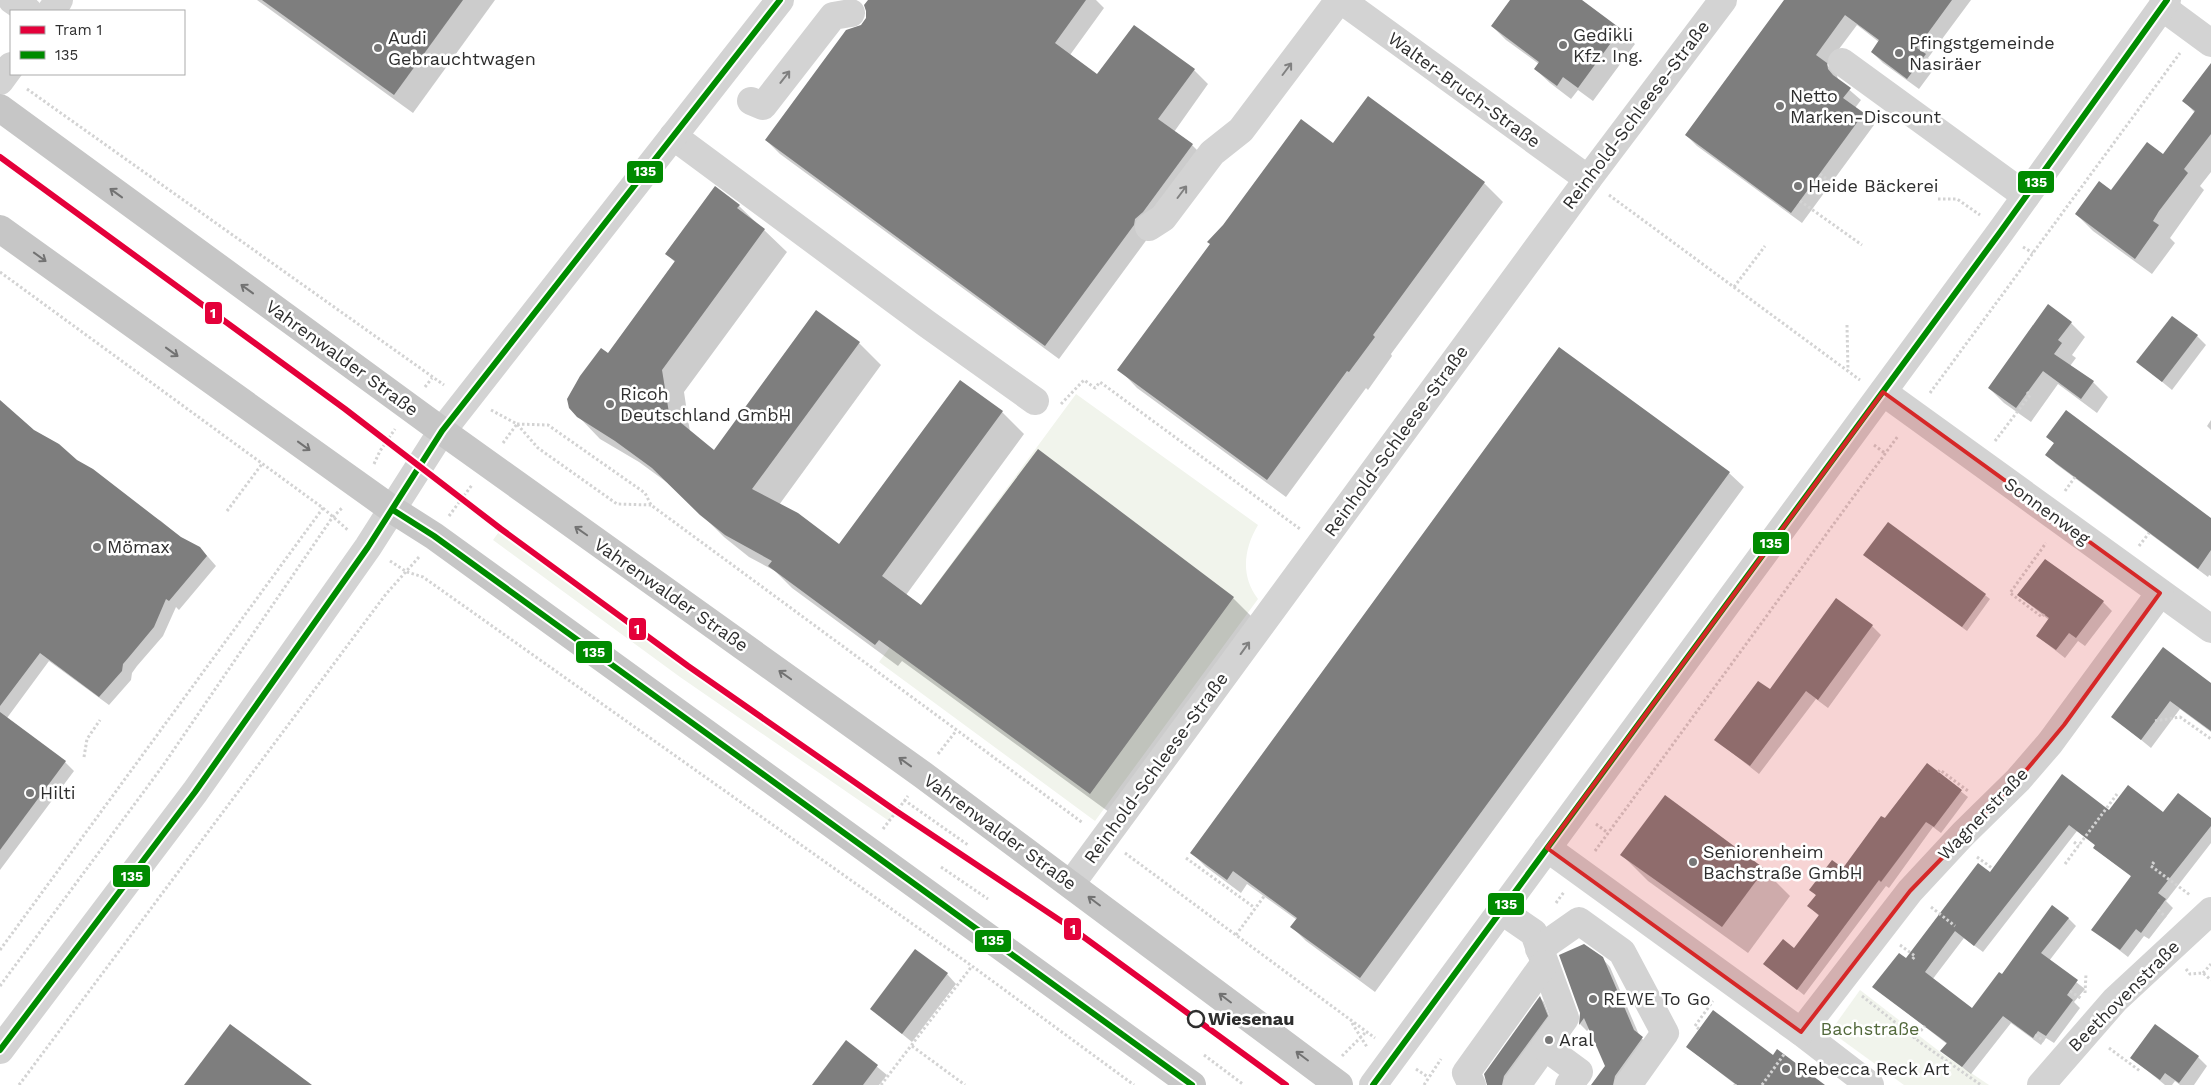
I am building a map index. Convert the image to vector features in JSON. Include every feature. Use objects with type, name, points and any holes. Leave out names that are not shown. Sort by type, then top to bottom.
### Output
[{"type":"main road","name":"Vahrenwalder Straße","points":[[0,108],[410,408],[923,775],[1339,1085]]},
{"type":"main road","points":[[0,229],[393,510],[434,536],[1192,1085]]},
{"type":"street","points":[[12,0],[27,10]]},
{"type":"street","points":[[0,1050],[195,792],[368,547],[442,431],[780,0]]},
{"type":"street","points":[[1149,227],[1163,218],[1212,153],[1241,130],[1340,0]]},
{"type":"street","name":"Walter-Bruch-Straße","points":[[1340,0],[1588,179]]},
{"type":"street","name":"Reinhold-Schleese-Straße","points":[[1071,884],[1588,179],[1723,0]]},
{"type":"street","points":[[1373,1085],[1855,430],[1870,390],[2026,196],[2165,3],[2203,37]]},
{"type":"street","points":[[751,101],[763,106],[833,16],[851,13]]},
{"type":"street","points":[[1842,62],[2026,196]]},
{"type":"street","points":[[673,136],[927,324],[1035,401]]},
{"type":"street","name":"Sonnenweg","points":[[1870,390],[1914,415],[2211,630]]},
{"type":"street","name":"Wagnerstraße","points":[[1795,1039],[1910,891],[2018,780],[2050,743],[2160,593]]},
{"type":"street","points":[[1547,848],[1795,1039],[1870,1085]]},
{"type":"street","name":"Beethovenstraße","points":[[2040,1085],[2202,904]]},
{"type":"street","points":[[1502,910],[1534,933],[1565,1018],[1517,1085]]},
{"type":"street","points":[[1472,1085],[1466,1073],[1542,957],[1579,921],[1622,952],[1665,1033],[1628,1085]]},
{"type":"street","points":[[1545,1047],[1578,1072],[1569,1085]]},
{"type":"path","points":[[1580,872],[1914,415],[2203,37]]},
{"type":"path","points":[[0,986],[162,767],[332,518],[363,488],[380,451],[432,378],[6,73]]},
{"type":"path","points":[[1820,174],[1836,186]]},
{"type":"path","points":[[1588,179],[1848,371],[1870,390]]},
{"type":"path","points":[[1938,199],[1957,199],[1987,220]]},
{"type":"path","points":[[1800,201],[1862,245]]},
{"type":"path","points":[[1734,287],[1765,246]]},
{"type":"path","points":[[0,272],[323,508],[332,518],[368,547]]},
{"type":"path","points":[[1847,325],[1848,371]]},
{"type":"path","points":[[1035,401],[1049,406],[1059,406],[1084,380],[1095,388],[1100,382],[1313,554]]},
{"type":"path","points":[[1993,443],[2030,395],[2027,392]]},
{"type":"path","points":[[19,1085],[386,594],[407,572],[517,424]]},
{"type":"path","points":[[517,424],[538,448],[617,504],[651,505]]},
{"type":"path","points":[[517,424],[548,425],[645,493],[651,505],[956,731],[1236,934],[1352,1022]]},
{"type":"path","points":[[1855,430],[1886,454]]},
{"type":"path","points":[[227,511],[262,464]]},
{"type":"path","points":[[2063,495],[2075,478]]},
{"type":"path","points":[[0,950],[323,508]]},
{"type":"path","points":[[2136,549],[2149,532]]},
{"type":"path","points":[[2044,614],[2042,617],[2010,593],[2046,542]]},
{"type":"path","points":[[407,572],[422,577],[972,966],[1134,1085]]},
{"type":"path","points":[[2155,721],[2180,716],[2211,739]]},
{"type":"path","points":[[84,757],[87,739],[100,720]]},
{"type":"path","points":[[847,878],[956,731]]},
{"type":"path","points":[[1938,772],[1940,770],[1970,792]]},
{"type":"path","points":[[2065,864],[2115,800],[2117,794]]},
{"type":"path","points":[[904,800],[974,849]]},
{"type":"path","points":[[2094,817],[2098,820]]},
{"type":"path","points":[[2074,842],[2079,846]]},
{"type":"path","points":[[1186,858],[1255,908]]},
{"type":"path","points":[[2154,862],[2151,866],[2202,904]]},
{"type":"path","points":[[1986,864],[1992,868]]},
{"type":"path","points":[[1236,934],[1265,895]]},
{"type":"path","points":[[1925,902],[1955,926]]},
{"type":"path","points":[[2158,910],[2164,916]]},
{"type":"path","points":[[1895,940],[1915,956],[1910,961]]},
{"type":"path","points":[[2180,964],[2190,974],[2203,973],[2211,964]]},
{"type":"path","points":[[881,1085],[972,966]]},
{"type":"path","points":[[2203,973],[2211,980]]},
{"type":"path","points":[[2084,1001],[2086,974]]},
{"type":"path","points":[[2070,991],[2074,994]]},
{"type":"path","points":[[1858,993],[1914,1038],[1982,1085]]},
{"type":"path","points":[[1699,1029],[1695,1026],[1716,997]]},
{"type":"path","points":[[1914,1038],[1925,1026]]},
{"type":"path","points":[[1762,1085],[1795,1039]]},
{"type":"path","points":[[912,1046],[965,1085]]},
{"type":"path","points":[[2108,1047],[2140,1070]]},
{"type":"path","points":[[1204,1055],[1244,1085]]},
{"type":"highlighted area","points":[[1883,392],[2160,593],[2064,725],[2018,780],[1910,891],[1801,1032],[1547,848]]},
{"type":"green space","points":[[1076,394],[1258,525],[1247,552],[1246,572],[1252,590],[1258,599],[1095,821],[879,662]]},
{"type":"green space","points":[[501,529],[688,666],[896,811],[889,821],[680,677],[493,540]]},
{"type":"green space","name":"Bachstraße","points":[[1860,990],[1944,1055],[1989,1085],[1904,1085],[1838,1037],[1835,1025]]},
{"type":"building","name":"Audi Gebrauchtwagen","points":[[262,0],[463,0],[394,95]]},
{"type":"building","points":[[868,0],[1086,0],[1055,43],[1097,74],[1134,25],[1195,69],[1158,119],[1193,144],[1143,212],[1135,219],[1134,225],[1045,346],[765,140],[846,30],[861,25],[866,18],[864,5]]},
{"type":"building","name":"Gedikli Kfz. Ing.","points":[[1510,0],[1582,0],[1621,29],[1578,88],[1563,77],[1557,86],[1534,69],[1539,62],[1491,26]]},
{"type":"building","name":"Netto Marken-Discount","points":[[1784,0],[1952,0],[1917,48],[1926,54],[1907,79],[1871,52],[1879,40],[1845,15],[1816,55],[1827,63],[1828,69],[1833,75],[1851,88],[1843,98],[1864,113],[1791,213],[1685,135]]},
{"type":"building","points":[[2211,63],[2211,134],[2184,169],[2188,173],[2159,211],[2153,221],[2159,225],[2135,259],[2075,214],[2099,181],[2111,190],[2147,142],[2163,154],[2195,111],[2182,101]]},
{"type":"building","points":[[1368,96],[1485,182],[1373,335],[1375,337],[1349,372],[1347,371],[1267,480],[1117,370],[1210,244],[1207,242],[1223,225],[1301,119],[1333,143]]},
{"type":"building","points":[[715,186],[740,205],[737,208],[765,229],[662,370],[669,413],[714,450],[816,310],[860,342],[752,489],[798,513],[839,544],[960,380],[1003,411],[882,576],[921,605],[1038,449],[1234,597],[1090,794],[879,640],[875,645],[768,566],[772,561],[725,535],[700,515],[652,468],[615,441],[577,417],[569,408],[567,399],[580,376],[601,348],[608,353],[675,261],[665,254]]},
{"type":"building","points":[[2048,304],[2072,322],[2058,340],[2062,343],[2054,354],[2094,381],[2081,399],[2043,371],[2016,408],[1988,388]]},
{"type":"building","points":[[2172,316],[2198,335],[2162,382],[2136,362]]},
{"type":"building","points":[[1559,347],[1730,472],[1360,978],[1290,927],[1297,918],[1233,871],[1227,880],[1190,853]]},
{"type":"building","name":"Mömax","points":[[0,400],[34,430],[59,444],[77,460],[93,469],[181,537],[200,547],[207,556],[169,601],[166,599],[154,627],[123,664],[122,671],[99,697],[40,653],[0,706]]},
{"type":"building","points":[[2066,410],[2211,518],[2211,550],[2198,569],[2045,455],[2054,443],[2046,437]]},
{"type":"building","points":[[1888,522],[1986,594],[1962,627],[1863,555]]},
{"type":"building","points":[[2045,559],[2104,601],[2076,638],[2069,633],[2056,650],[2036,636],[2049,618],[2017,595]]},
{"type":"building","points":[[1836,598],[1873,625],[1818,700],[1806,691],[1750,766],[1714,740],[1758,681],[1770,689]]},
{"type":"building","points":[[2163,647],[2211,683],[2211,731],[2170,701],[2141,740],[2111,717]]},
{"type":"building","points":[[0,712],[66,761],[0,850]]},
{"type":"building","points":[[1927,763],[1962,790],[1934,827],[1926,822],[1881,882],[1879,880],[1797,990],[1763,964],[1783,939],[1794,948],[1819,915],[1807,906],[1816,895],[1809,890],[1832,860],[1843,868],[1881,816],[1885,818]]},
{"type":"building","points":[[2062,774],[2109,810],[2128,785],[2163,812],[2178,793],[2211,818],[2211,826],[2158,893],[2166,899],[2141,933],[2136,929],[2120,950],[2091,930],[2131,876],[2093,848],[2095,845],[2069,825],[1974,946],[1955,931],[1925,972],[1972,1008],[1999,972],[2002,974],[2052,905],[2069,918],[2041,953],[2078,980],[2067,995],[2073,1000],[2046,1036],[2038,1031],[2033,1038],[2003,1016],[1962,1067],[1940,1051],[1947,1043],[1872,987],[1899,953],[1906,958],[1978,863],[1990,872]]},
{"type":"building","name":"Seniorenheim Bachstraße GmbH","points":[[1665,795],[1765,869],[1722,927],[1620,855]]},
{"type":"building","points":[[1584,944],[1603,957],[1634,1030],[1643,1037],[1615,1076],[1613,1085],[1591,1085],[1605,1066],[1584,1018],[1579,1025],[1580,1013],[1559,955]]},
{"type":"building","points":[[915,949],[948,973],[902,1034],[870,1009]]},
{"type":"building","points":[[1540,996],[1548,1016],[1504,1076],[1502,1085],[1487,1085],[1484,1074]]},
{"type":"building","points":[[1713,1010],[1773,1055],[1777,1049],[1825,1085],[1737,1085],[1686,1047]]},
{"type":"building","points":[[230,1024],[312,1085],[184,1085]]},
{"type":"building","points":[[2155,1024],[2199,1056],[2179,1083],[2165,1073],[2160,1080],[2130,1058]]},
{"type":"building","points":[[846,1040],[878,1065],[863,1085],[812,1085]]},
{"type":"tram line","name":"1","points":[[0,157],[345,409],[501,529],[688,666],[896,811],[1070,927],[1286,1085]]},
{"type":"transit line","name":"135","points":[[0,1050],[195,792],[368,547],[442,431],[780,0]]},
{"type":"transit line","name":"135","points":[[1373,1085],[2001,231],[2167,0]]},
{"type":"transit line","name":"135","points":[[393,510],[434,536],[1192,1085]]},
{"type":"place","name":"Gedikli Kfz. Ing.","points":[[1563,45]]},
{"type":"place","name":"Audi Gebrauchtwagen","points":[[378,48]]},
{"type":"place","name":"Pfingstgemeinde Nasiräer","points":[[1899,53]]},
{"type":"place","name":"Netto Marken-Discount","points":[[1780,106]]},
{"type":"place","name":"Heide Bäckerei","points":[[1798,186]]},
{"type":"place","name":"Ricoh Deutschland GmbH","points":[[610,404]]},
{"type":"place","name":"Mömax","points":[[97,547]]},
{"type":"place","name":"Hilti","points":[[30,793]]},
{"type":"place","name":"Seniorenheim Bachstraße GmbH","points":[[1693,862]]},
{"type":"place","name":"REWE To Go","points":[[1593,999]]},
{"type":"place","name":"Wiesenau","points":[[1196,1019]]},
{"type":"place","name":"Aral","points":[[1549,1040]]},
{"type":"place","name":"Rebecca Reck Art","points":[[1786,1069]]}]
